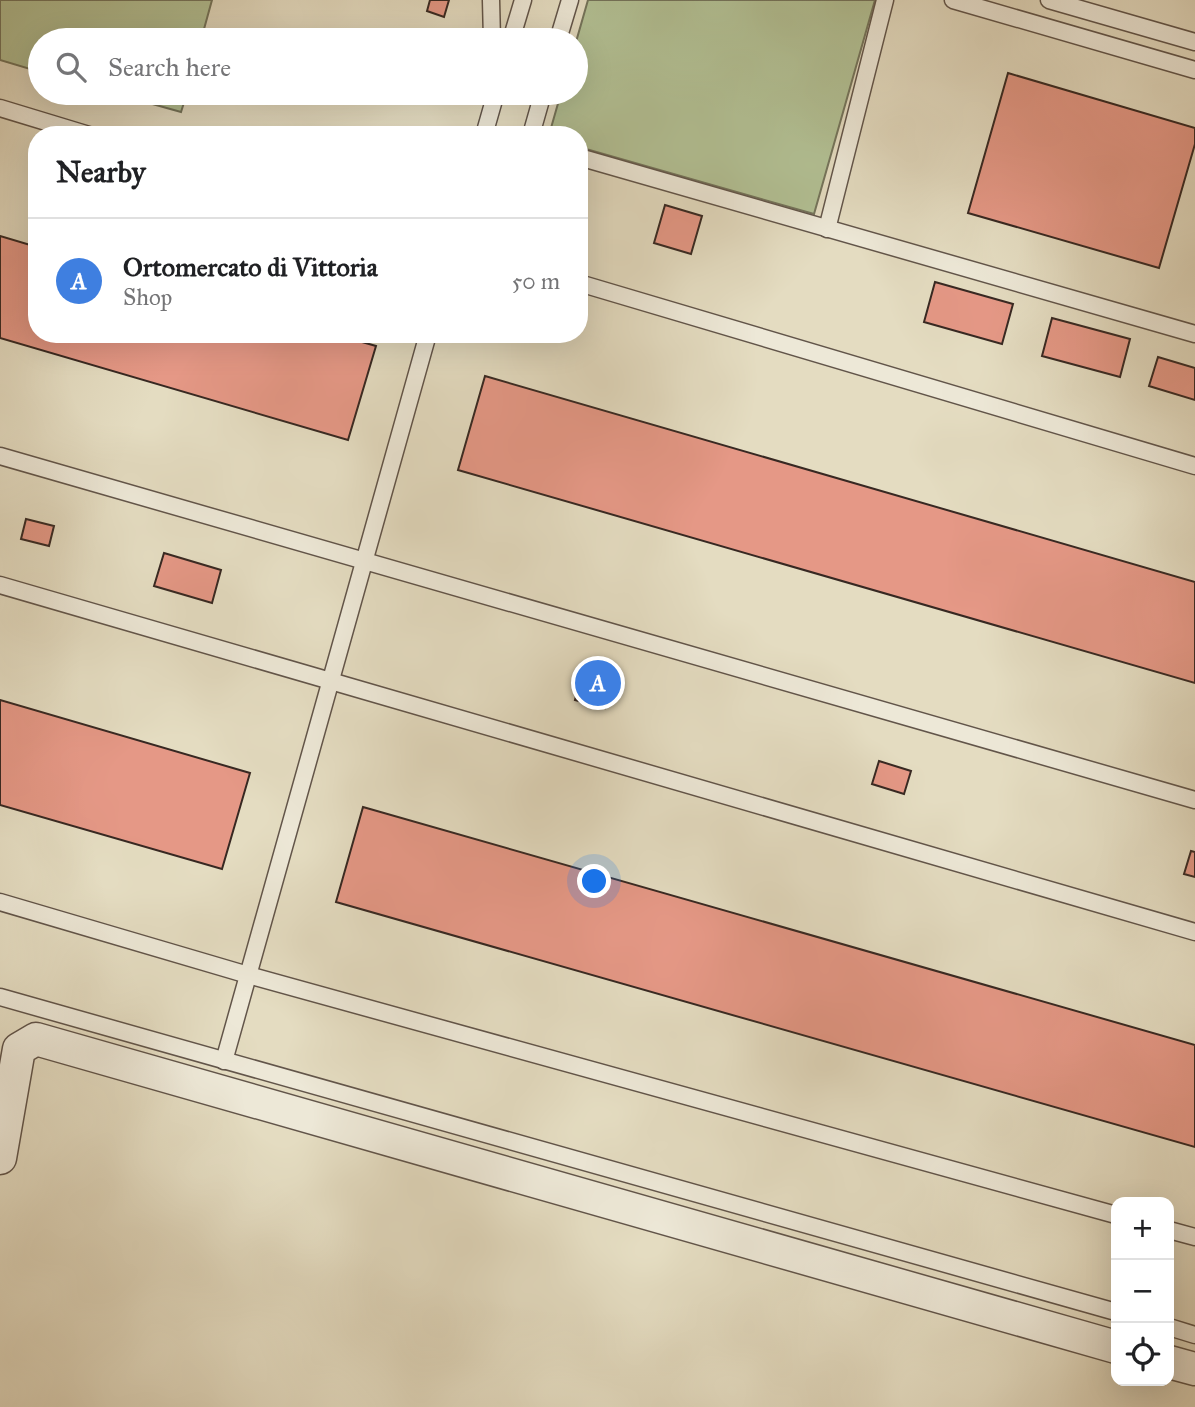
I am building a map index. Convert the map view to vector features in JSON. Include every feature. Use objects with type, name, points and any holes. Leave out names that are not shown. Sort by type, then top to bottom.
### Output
[{"type":"street","points":[[0,1158],[19,1049],[36,1039],[1111,1346]]},
{"type":"street","points":[[1174,1363],[1195,1369]]},
{"type":"lane","points":[[491,0],[492,28]]},
{"type":"lane","points":[[515,28],[523,0]]},
{"type":"lane","points":[[562,28],[570,0]]},
{"type":"lane","points":[[827,229],[885,0]]},
{"type":"lane","points":[[953,0],[1195,70]]},
{"type":"lane","points":[[1049,0],[1195,42]]},
{"type":"lane","points":[[486,126],[492,105]]},
{"type":"lane","points":[[534,126],[540,105]]},
{"type":"lane","points":[[0,107],[60,126]]},
{"type":"lane","points":[[588,160],[1195,334]]},
{"type":"lane","points":[[588,287],[1195,466]]},
{"type":"lane","points":[[224,1060],[425,343]]},
{"type":"lane","points":[[0,456],[1195,800]]},
{"type":"lane","points":[[0,586],[1195,932]]},
{"type":"lane","points":[[0,902],[248,975],[1111,1214]]},
{"type":"lane","points":[[0,997],[1111,1311]]},
{"type":"lane","points":[[1174,1231],[1195,1237]]},
{"type":"lane","points":[[1174,1329],[1195,1335]]},
{"type":"green space","points":[[0,0],[212,0],[204,28],[28,28],[28,68],[0,60]]},
{"type":"green space","points":[[588,0],[875,0],[814,214],[588,150],[588,126],[552,126],[558,105],[588,105],[588,28],[580,28]]},
{"type":"green space","points":[[156,105],[183,105],[181,112]]},
{"type":"building","points":[[430,0],[449,0],[444,17],[427,11]]},
{"type":"building","points":[[1008,73],[1195,128],[1195,144],[1159,268],[968,213]]},
{"type":"building","points":[[665,205],[702,216],[691,254],[654,243]]},
{"type":"building","points":[[0,236],[28,244],[28,343],[366,343],[376,346],[348,440],[0,338]]},
{"type":"building","points":[[935,282],[1013,304],[1002,344],[924,322]]},
{"type":"building","points":[[1052,318],[1130,339],[1120,377],[1042,356]]},
{"type":"building","points":[[1158,357],[1195,368],[1195,400],[1149,386]]},
{"type":"building","points":[[485,376],[1195,582],[1195,683],[458,470]]},
{"type":"building","points":[[26,519],[54,526],[49,546],[21,539]]},
{"type":"building","points":[[164,553],[221,570],[212,603],[154,586]]},
{"type":"building","points":[[581,676],[612,685],[605,708],[575,700]]},
{"type":"building","points":[[0,700],[250,773],[222,869],[0,805]]},
{"type":"building","points":[[879,761],[911,771],[904,794],[872,784]]},
{"type":"building","points":[[363,807],[1195,1045],[1195,1147],[336,902]]},
{"type":"building","points":[[1191,851],[1195,852],[1195,877],[1184,874]]},
{"type":"place","name":"Ortomercato di Vittoria","points":[[598,683]]}]
